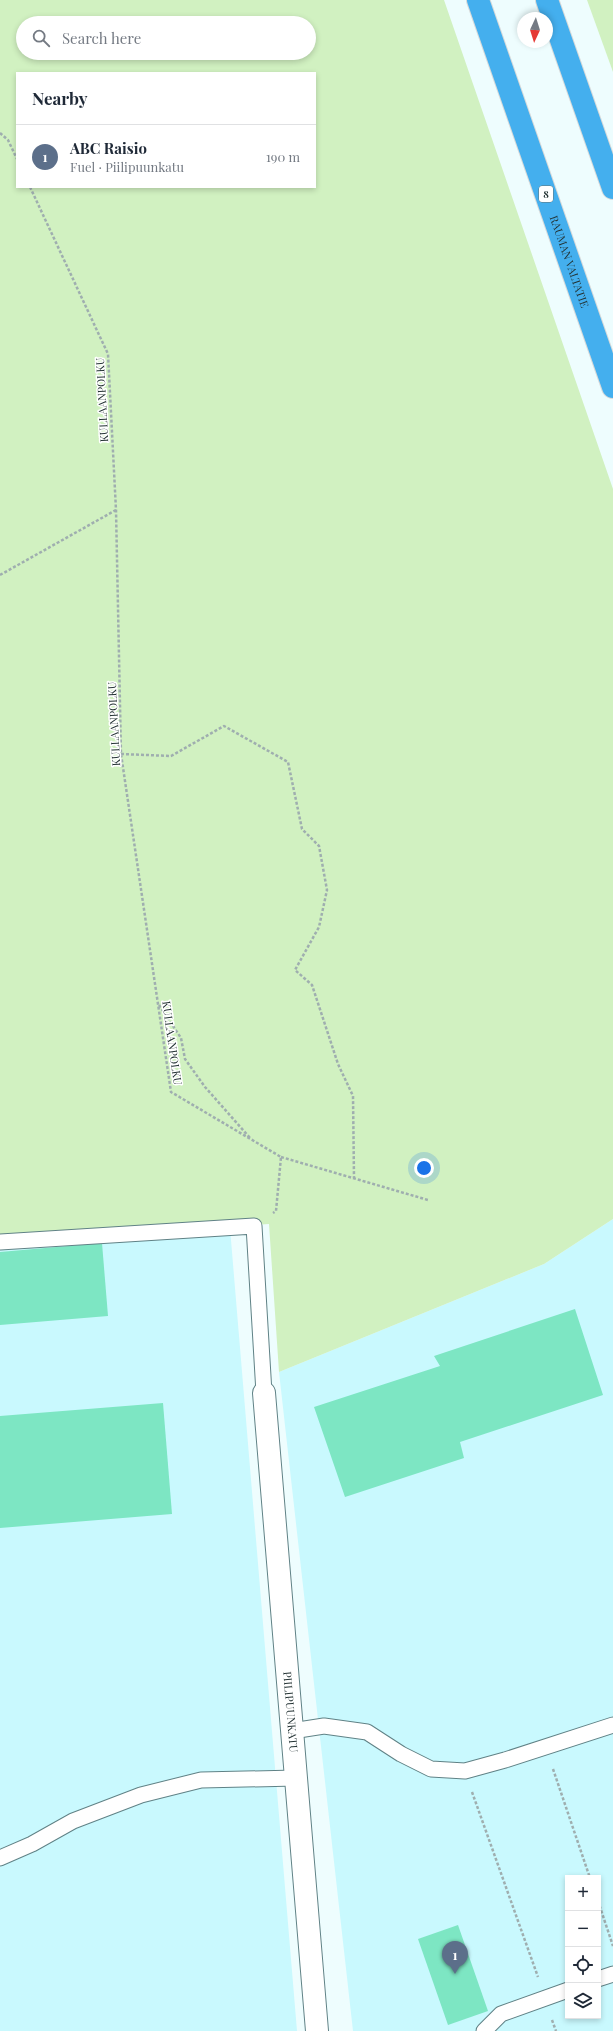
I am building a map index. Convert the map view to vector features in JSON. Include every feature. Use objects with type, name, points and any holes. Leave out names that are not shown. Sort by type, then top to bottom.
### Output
[{"type":"highway","name":"RAUMAN VALTATIE","points":[[478,0],[613,387]]},
{"type":"highway","points":[[547,0],[613,188]]},
{"type":"street","name":"PIILIPUUNKATU","points":[[264,1393],[317,2031]]},
{"type":"lane","points":[[0,1242],[254,1226],[264,1393]]},
{"type":"lane","points":[[292,1731],[324,1726],[367,1732],[401,1754],[431,1769],[465,1771],[613,1725]]},
{"type":"lane","points":[[0,1858],[32,1844],[73,1821],[141,1795],[201,1780],[296,1778]]},
{"type":"lane","points":[[601,1978],[613,1974]]},
{"type":"lane","points":[[484,2031],[501,2014],[565,1991]]},
{"type":"path","points":[[0,133],[8,140],[16,157]]},
{"type":"path","name":"KULLAANPOLKU","points":[[30,188],[108,354],[116,510],[121,754],[171,1092],[281,1157],[428,1200]]},
{"type":"path","points":[[0,575],[116,510]]},
{"type":"path","points":[[121,754],[171,756],[224,726],[288,762],[302,829],[319,846],[327,890],[319,927],[295,970],[312,985],[338,1064],[353,1096],[354,1178]]},
{"type":"path","points":[[158,1004],[181,1038],[185,1058],[205,1087],[252,1140]]},
{"type":"path","points":[[276,1211],[281,1157]]},
{"type":"path","points":[[546,1747],[589,1875]]},
{"type":"path","points":[[465,1771],[556,2031]]},
{"type":"path","points":[[601,1911],[613,1946]]},
{"type":"shaded area","points":[[613,1219],[613,2031],[353,2031],[279,1372],[544,1264]]},
{"type":"shaded area","points":[[230,1228],[297,2031],[0,2031],[0,1242]]},
{"type":"green space","points":[[0,0],[444,0],[613,489],[613,1219],[544,1264],[279,1372],[269,1224],[0,1242]]},
{"type":"green space","points":[[587,0],[613,0],[613,72]]},
{"type":"building","points":[[102,1243],[108,1316],[0,1325],[0,1252]]},
{"type":"building","points":[[575,1309],[603,1395],[460,1442],[464,1458],[345,1497],[314,1407],[440,1366],[434,1356]]},
{"type":"building","points":[[163,1403],[172,1514],[0,1528],[0,1416]]},
{"type":"building","points":[[458,1925],[488,2011],[448,2025],[418,1939]]},
{"type":"place","name":"ABC Raisio","points":[[455,1974]]}]
